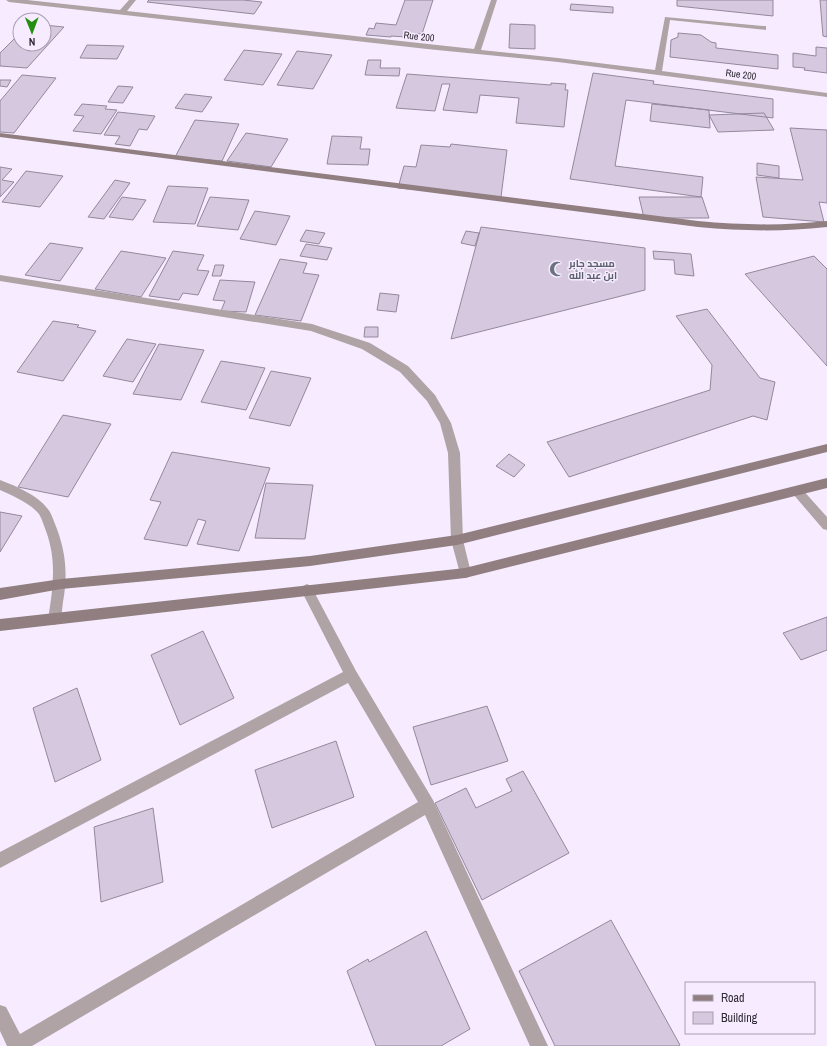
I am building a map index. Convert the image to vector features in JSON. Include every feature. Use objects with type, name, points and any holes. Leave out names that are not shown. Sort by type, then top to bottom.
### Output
[{"type":"main road","points":[[0,135],[698,224],[747,228],[789,228],[827,224]]},
{"type":"main road","points":[[0,594],[61,584],[310,561],[457,540],[827,448]]},
{"type":"main road","points":[[0,625],[465,573],[827,483]]},
{"type":"street","name":"Rue 200","points":[[9,0],[102,7],[122,12],[558,60],[827,95]]},
{"type":"street","points":[[122,12],[133,0]]},
{"type":"street","points":[[477,52],[494,0]]},
{"type":"street","points":[[658,73],[667,18],[763,28]]},
{"type":"street","points":[[0,278],[312,328],[366,346],[404,369],[431,398],[445,423],[454,453],[457,540],[465,573]]},
{"type":"street","points":[[0,485],[8,488],[43,510],[55,539],[60,562],[61,584],[54,619]]},
{"type":"street","points":[[797,491],[827,525]]},
{"type":"street","points":[[307,590],[351,675],[428,805],[539,1046]]},
{"type":"street","points":[[0,860],[351,675]]},
{"type":"street","points":[[0,1013],[16,1046],[428,805]]},
{"type":"building","points":[[149,0],[243,0],[262,2],[254,14],[147,2]]},
{"type":"building","points":[[405,0],[433,0],[422,34],[407,33],[406,37],[366,35],[369,28],[374,29],[376,23],[396,25]]},
{"type":"building","points":[[677,0],[773,0],[773,16],[677,6]]},
{"type":"building","points":[[820,0],[827,0],[827,37],[823,36]]},
{"type":"building","points":[[571,4],[613,7],[613,13],[570,10]]},
{"type":"building","points":[[510,24],[535,25],[535,49],[509,48]]},
{"type":"building","points":[[52,26],[64,27],[52,40]]},
{"type":"building","points":[[678,33],[701,35],[711,42],[716,43],[716,48],[778,55],[778,69],[670,57],[671,40],[678,37]]},
{"type":"building","points":[[12,41],[12,52],[41,52],[27,68],[0,66],[0,53]]},
{"type":"building","points":[[87,45],[124,46],[117,59],[80,58]]},
{"type":"building","points":[[816,47],[827,48],[827,73],[793,67],[793,53],[816,56]]},
{"type":"building","points":[[244,50],[282,54],[263,85],[224,80]]},
{"type":"building","points":[[297,51],[332,55],[313,89],[277,85]]},
{"type":"building","points":[[368,60],[381,60],[380,68],[400,68],[399,76],[365,75]]},
{"type":"building","points":[[593,73],[654,81],[653,84],[773,99],[773,118],[626,100],[615,166],[703,177],[701,197],[570,179]]},
{"type":"building","points":[[407,74],[551,85],[551,83],[566,84],[565,90],[568,90],[564,127],[516,123],[519,98],[480,95],[477,113],[443,110],[450,84],[442,84],[435,111],[396,108]]},
{"type":"building","points":[[22,75],[56,78],[14,133],[0,132],[0,101]]},
{"type":"building","points":[[0,80],[11,80],[7,87],[0,86]]},
{"type":"building","points":[[118,86],[133,87],[123,103],[108,102]]},
{"type":"building","points":[[185,94],[212,97],[202,112],[175,108]]},
{"type":"building","points":[[82,104],[107,106],[105,109],[117,110],[101,134],[73,131],[84,116],[74,115]]},
{"type":"building","points":[[652,104],[709,110],[710,128],[650,121]]},
{"type":"building","points":[[118,112],[155,116],[147,130],[139,129],[130,146],[115,144],[120,136],[104,135]]},
{"type":"building","points":[[764,113],[774,130],[718,132],[709,115]]},
{"type":"building","points":[[195,120],[239,124],[222,161],[175,157]]},
{"type":"building","points":[[790,128],[827,130],[827,203],[819,202],[824,222],[763,217],[756,177],[803,180]]},
{"type":"building","points":[[246,133],[288,139],[271,167],[227,161]]},
{"type":"building","points":[[332,136],[362,137],[360,149],[370,149],[368,165],[327,164]]},
{"type":"building","points":[[451,144],[507,150],[501,197],[398,188],[404,166],[416,167],[421,145],[450,147]]},
{"type":"building","points":[[757,163],[779,166],[779,178],[757,175]]},
{"type":"building","points":[[0,167],[12,169],[2,180],[14,182],[0,197]]},
{"type":"building","points":[[26,171],[63,176],[40,207],[2,202]]},
{"type":"building","points":[[115,180],[130,183],[104,219],[88,217]]},
{"type":"building","points":[[168,186],[208,188],[195,224],[153,222]]},
{"type":"building","points":[[122,197],[146,200],[133,220],[109,217]]},
{"type":"building","points":[[210,197],[249,200],[238,230],[197,226]]},
{"type":"building","points":[[639,197],[702,197],[709,218],[644,218]]},
{"type":"building","points":[[255,211],[290,216],[276,245],[240,239]]},
{"type":"building","name":"مسجد جابر ابن عبد الله","points":[[481,227],[645,248],[645,290],[451,339]]},
{"type":"building","points":[[306,230],[325,233],[319,244],[300,241]]},
{"type":"building","points":[[466,231],[479,233],[475,246],[461,243]]},
{"type":"building","points":[[50,243],[83,248],[60,281],[25,275]]},
{"type":"building","points":[[306,244],[332,248],[327,260],[300,256]]},
{"type":"building","points":[[121,251],[166,258],[141,297],[95,289]]},
{"type":"building","points":[[173,251],[204,255],[197,270],[209,271],[198,295],[183,293],[179,300],[149,296]]},
{"type":"building","points":[[653,251],[691,254],[694,276],[675,274],[674,260],[654,259]]},
{"type":"building","points":[[814,256],[827,269],[827,366],[745,274]]},
{"type":"building","points":[[280,259],[307,263],[303,273],[319,275],[301,321],[255,315]]},
{"type":"building","points":[[215,265],[224,265],[221,276],[212,276]]},
{"type":"building","points":[[220,280],[255,282],[246,312],[221,311],[225,301],[213,300]]},
{"type":"building","points":[[380,293],[399,295],[396,312],[377,310]]},
{"type":"building","points":[[707,309],[760,378],[775,382],[767,420],[753,416],[569,477],[547,442],[710,390],[712,365],[676,316]]},
{"type":"building","points":[[53,321],[79,325],[77,327],[96,331],[63,381],[17,372]]},
{"type":"building","points":[[365,327],[378,327],[378,337],[364,337]]},
{"type":"building","points":[[127,339],[156,344],[133,382],[103,376]]},
{"type":"building","points":[[159,344],[204,350],[181,400],[133,394]]},
{"type":"building","points":[[221,361],[265,368],[246,410],[201,402]]},
{"type":"building","points":[[271,371],[311,378],[290,426],[249,418]]},
{"type":"building","points":[[63,415],[111,424],[68,497],[18,487]]},
{"type":"building","points":[[172,452],[270,468],[239,551],[197,544],[206,521],[198,519],[187,546],[144,539],[161,502],[150,500]]},
{"type":"building","points":[[509,454],[525,465],[514,477],[496,466]]},
{"type":"building","points":[[266,483],[313,485],[305,539],[255,538]]},
{"type":"building","points":[[0,512],[22,516],[0,552]]},
{"type":"building","points":[[827,617],[827,650],[801,660],[783,633]]},
{"type":"building","points":[[203,631],[234,698],[180,725],[151,655]]},
{"type":"building","points":[[77,688],[101,760],[55,782],[33,708]]},
{"type":"building","points":[[487,706],[508,761],[431,785],[413,727]]},
{"type":"building","points":[[336,741],[354,797],[272,828],[255,770]]},
{"type":"building","points":[[523,771],[569,853],[482,900],[435,803],[466,788],[476,808],[512,791],[506,779]]},
{"type":"building","points":[[153,808],[163,882],[101,902],[94,827]]},
{"type":"building","points":[[611,920],[680,1045],[555,1046],[519,971]]},
{"type":"building","points":[[426,931],[470,1029],[441,1046],[376,1046],[347,971],[368,959],[369,962]]},
{"type":"place","name":"مسجد جابر ابن عبد الله","points":[[557,269]]}]
